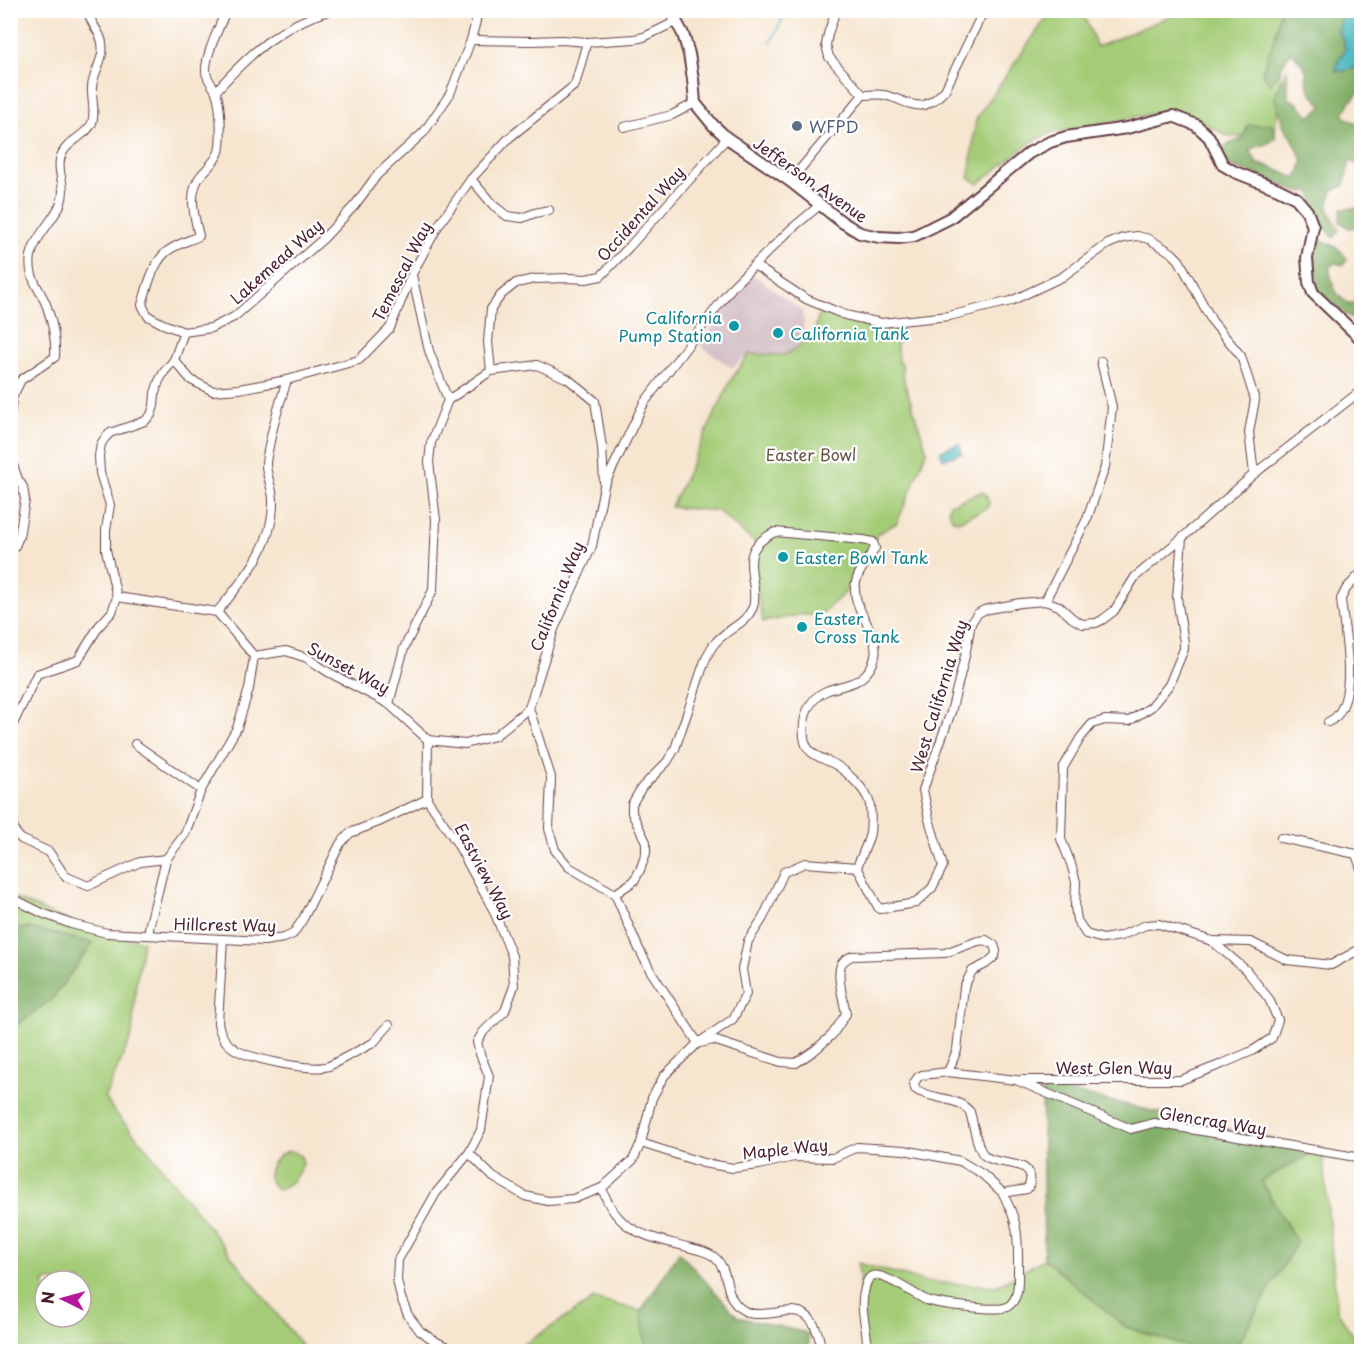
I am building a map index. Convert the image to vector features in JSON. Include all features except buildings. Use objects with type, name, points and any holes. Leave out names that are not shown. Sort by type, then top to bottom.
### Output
[{"type":"street","points":[[10,418],[12,398],[21,380],[55,357],[56,341],[46,306],[34,284],[31,257],[34,245],[51,222],[61,203],[63,180],[59,169],[60,159],[65,149],[92,125],[94,109],[92,85],[103,53],[102,41],[87,13],[88,10]]},
{"type":"street","points":[[10,751],[11,728],[37,674],[78,660],[99,626],[112,612],[117,597],[106,550],[110,505],[100,473],[101,444],[110,433],[145,421],[151,415],[159,381],[174,360],[184,332],[148,316],[142,305],[157,263],[161,258],[166,253],[199,236],[194,217],[195,183],[218,153],[220,133],[219,102],[216,91],[206,75],[206,68],[208,55],[226,10]]},
{"type":"street","points":[[216,91],[256,51],[284,29],[331,10]]},
{"type":"street","name":"Lakemead Way","points":[[184,332],[211,328],[234,317],[323,239],[377,175],[424,132],[450,94],[471,40],[476,21],[476,10]]},
{"type":"street","points":[[624,127],[672,115],[695,103],[689,54],[683,34],[670,10]]},
{"type":"street","points":[[836,10],[826,45],[829,57],[863,95]]},
{"type":"street","points":[[790,181],[863,95],[885,94],[914,106],[928,105],[937,99],[945,90],[984,10]]},
{"type":"street","points":[[471,40],[587,42],[635,39],[676,21]]},
{"type":"street","name":"Temescal Way","points":[[174,360],[191,380],[213,391],[239,389],[287,380],[358,360],[390,328],[412,274],[438,226],[471,179],[508,138],[575,85],[587,42]]},
{"type":"street","name":"Jefferson Avenue","points":[[695,103],[727,138],[790,181],[842,222],[860,233],[898,238],[915,236],[950,218],[1039,147],[1066,137],[1127,128],[1173,116],[1196,125],[1209,137],[1223,165],[1234,172],[1296,198],[1307,211],[1313,227],[1307,258],[1309,282],[1313,292],[1362,340]]},
{"type":"street","name":"Occidental Way","points":[[490,371],[488,342],[491,309],[501,295],[516,283],[535,279],[586,279],[601,276],[727,138]]},
{"type":"street","points":[[471,179],[493,205],[507,216],[522,218],[549,210]]},
{"type":"street","name":"California Way","points":[[529,708],[554,629],[592,546],[604,486],[644,403],[733,286],[790,230],[820,205]]},
{"type":"street","points":[[754,265],[806,299],[845,315],[881,323],[949,316],[1011,302],[1062,277],[1108,244],[1137,236],[1149,239],[1179,260],[1212,321],[1240,356],[1255,400],[1249,432],[1254,474]]},
{"type":"street","points":[[412,274],[429,351],[448,400]]},
{"type":"street","points":[[1352,330],[1362,320]]},
{"type":"street","points":[[1101,361],[1112,407],[1106,467],[1087,519],[1045,601],[1059,606],[1082,624],[1096,623],[1113,611],[1135,577],[1254,474],[1362,390]]},
{"type":"street","points":[[389,704],[404,648],[433,590],[436,520],[429,462],[431,443],[448,400],[490,371],[537,365],[568,379],[595,401],[602,447],[604,486]]},
{"type":"street","points":[[217,612],[241,583],[268,538],[273,490],[266,465],[272,431],[287,380]]},
{"type":"street","points":[[10,457],[18,479],[24,487],[25,500],[20,537],[15,546],[10,547]]},
{"type":"street","points":[[458,1352],[420,1331],[408,1315],[397,1280],[398,1260],[436,1193],[469,1153],[493,1177],[525,1196],[548,1201],[573,1199],[602,1188],[633,1160],[641,1143],[652,1098],[664,1076],[698,1043],[733,1020],[746,994],[742,969],[748,941],[763,918],[784,872],[805,863],[857,867],[870,832],[869,800],[853,777],[810,752],[805,744],[804,723],[810,704],[817,696],[826,691],[852,684],[872,666],[875,645],[856,601],[855,587],[857,578],[875,548],[874,544],[868,540],[775,532],[764,537],[755,546],[750,558],[753,606],[747,617],[716,641],[706,660],[675,749],[667,762],[642,786],[632,804],[632,813],[646,842],[646,853],[634,881],[615,894]]},
{"type":"street","name":"West Glen Way","points":[[1016,1080],[1181,1080],[1242,1055],[1272,1038],[1278,1020],[1269,999],[1245,970],[1212,941],[1159,924],[1103,939],[1086,934],[1077,920],[1076,882],[1061,839],[1063,768],[1081,737],[1092,724],[1105,720],[1129,721],[1151,707],[1169,685],[1184,649],[1177,598],[1182,538]]},
{"type":"street","points":[[1328,722],[1334,720],[1344,703],[1348,683],[1341,599],[1346,589],[1362,572]]},
{"type":"street","points":[[117,597],[217,612],[254,656],[249,690],[237,728],[201,790],[185,834],[166,859],[149,935]]},
{"type":"street","name":"West California Way","points":[[857,867],[879,909],[916,903],[932,888],[944,866],[929,819],[923,790],[951,712],[966,656],[971,624],[977,614],[984,610],[1045,601]]},
{"type":"street","name":"Sunset Way","points":[[254,656],[286,651],[307,658],[328,672],[389,704],[428,740]]},
{"type":"street","points":[[426,799],[428,740],[465,744],[495,736],[529,708],[551,777],[549,829],[555,850],[569,867],[615,894],[650,970],[698,1043]]},
{"type":"street","points":[[135,744],[201,790]]},
{"type":"street","name":"Hillcrest Way","points":[[10,897],[42,912],[107,933],[276,940],[293,934],[309,909],[340,844],[350,833],[426,799]]},
{"type":"street","name":"Eastview Way","points":[[426,799],[457,843],[493,909],[512,956],[514,986],[505,1011],[484,1030],[477,1042],[489,1076],[481,1130],[469,1153]]},
{"type":"street","points":[[10,819],[15,832],[21,839],[49,852],[65,876],[88,886],[140,862],[166,859]]},
{"type":"street","points":[[1281,838],[1359,853],[1362,872]]},
{"type":"street","points":[[223,939],[218,1023],[220,1033],[236,1050],[292,1066],[323,1068],[372,1043],[389,1025]]},
{"type":"street","points":[[698,1043],[713,1040],[781,1062],[796,1063],[832,1035],[846,1014],[839,976],[841,965],[846,959],[852,956],[945,952],[986,940],[994,945],[996,951],[994,956],[986,964],[972,971],[964,987],[957,1050],[948,1072],[921,1075],[915,1080],[914,1086],[921,1093],[960,1104],[966,1108],[970,1112],[984,1156],[996,1162],[1017,1165],[1026,1169],[1029,1174],[1030,1182],[1027,1189],[1003,1193],[1015,1222],[1017,1291],[1008,1306],[992,1309],[936,1303],[878,1275],[872,1276],[868,1280],[862,1303],[867,1352]]},
{"type":"street","points":[[1212,941],[1251,942],[1287,960],[1331,965],[1362,948]]},
{"type":"street","name":"Glencrag Way","points":[[948,1072],[1016,1080],[1131,1128],[1154,1123],[1360,1157]]},
{"type":"street","name":"Maple Way","points":[[641,1143],[704,1163],[733,1168],[794,1157],[833,1158],[857,1147],[904,1150],[960,1161],[982,1174],[1003,1193]]},
{"type":"street","points":[[602,1188],[606,1203],[615,1216],[627,1226],[644,1235],[702,1251],[720,1262],[726,1277],[729,1295],[740,1309],[756,1314],[791,1311],[805,1314],[816,1326],[822,1352]]},
{"type":"shaded area","points":[[755,276],[802,311],[804,322],[802,341],[796,349],[784,355],[749,354],[732,368],[700,345],[746,280]]},
{"type":"green space","points":[[1051,11],[1074,11],[1085,18],[1097,47],[1182,11],[1361,11],[1285,21],[1275,134],[1230,137],[1189,115],[1172,110],[1051,133],[1031,142],[978,184],[969,177],[976,119]]},
{"type":"green space","points":[[1280,11],[1356,11],[1346,15],[1338,32],[1344,41],[1345,50],[1338,61],[1337,71],[1361,67],[1361,90],[1343,115],[1361,127],[1361,167],[1350,160],[1344,186],[1332,190],[1328,208],[1339,230],[1334,238],[1315,214],[1311,191],[1298,192],[1258,175],[1231,167],[1219,155],[1227,145],[1243,138],[1248,125],[1271,123],[1276,138],[1267,144],[1250,149],[1257,164],[1268,166],[1297,179],[1303,161],[1293,139],[1284,127],[1274,97],[1287,68],[1288,98],[1299,104],[1310,117],[1323,106],[1310,90],[1306,69],[1291,51],[1271,84],[1262,73],[1275,36]]},
{"type":"green space","points":[[1361,208],[1361,226],[1349,228],[1340,222],[1341,209]]},
{"type":"green space","points":[[1318,240],[1335,247],[1347,260],[1343,265],[1335,263],[1329,267],[1333,284],[1340,297],[1350,305],[1359,300],[1361,312],[1354,320],[1314,286],[1311,262],[1313,249]]},
{"type":"green space","name":"Easter Bowl","points":[[820,310],[860,324],[902,325],[897,345],[898,362],[902,363],[904,381],[927,451],[897,523],[877,534],[868,556],[855,568],[849,589],[820,615],[799,615],[763,622],[753,568],[754,555],[760,546],[718,511],[671,507],[731,380],[749,354],[784,355],[796,349],[814,333]]},
{"type":"green space","points":[[981,492],[985,493],[989,502],[988,508],[958,521],[953,520],[948,509],[950,504]]},
{"type":"green space","points":[[11,897],[85,928],[143,941],[136,984],[132,1035],[105,1097],[306,1351],[11,1351]]},
{"type":"green space","points":[[29,928],[93,943],[52,999],[11,1029],[11,929]]},
{"type":"green space","points":[[1042,1085],[1317,1150],[1261,1181],[1297,1242],[1233,1351],[1200,1351],[1126,1327],[1044,1259]]},
{"type":"green space","points":[[1322,1146],[1337,1309],[1361,1351],[1233,1352],[1297,1242],[1260,1181]]},
{"type":"green space","points":[[288,1151],[301,1156],[303,1164],[293,1180],[277,1189],[270,1179],[270,1168],[277,1158]]},
{"type":"green space","points":[[679,1252],[738,1317],[808,1333],[809,1351],[646,1351],[641,1311]]},
{"type":"green space","points":[[1044,1259],[1126,1327],[1200,1351],[867,1351],[864,1342],[858,1263],[927,1282],[996,1286]]},
{"type":"green space","points":[[594,1299],[641,1311],[646,1351],[514,1351]]},
{"type":"water","points":[[1351,11],[1361,11],[1361,66],[1336,71],[1338,61],[1345,50],[1344,41],[1338,32],[1341,20]]},
{"type":"water","points":[[959,444],[962,453],[944,459],[941,450]]},
{"type":"waterway","points":[[771,42],[787,10]]},
{"type":"place","name":"WFPD","points":[[797,126]]},
{"type":"place","name":"California Pump Station","points":[[734,326]]},
{"type":"place","name":"California Tank","points":[[778,333]]},
{"type":"place","name":"Easter Bowl Tank","points":[[783,557]]},
{"type":"place","name":"Easter Cross Tank","points":[[802,627]]}]
